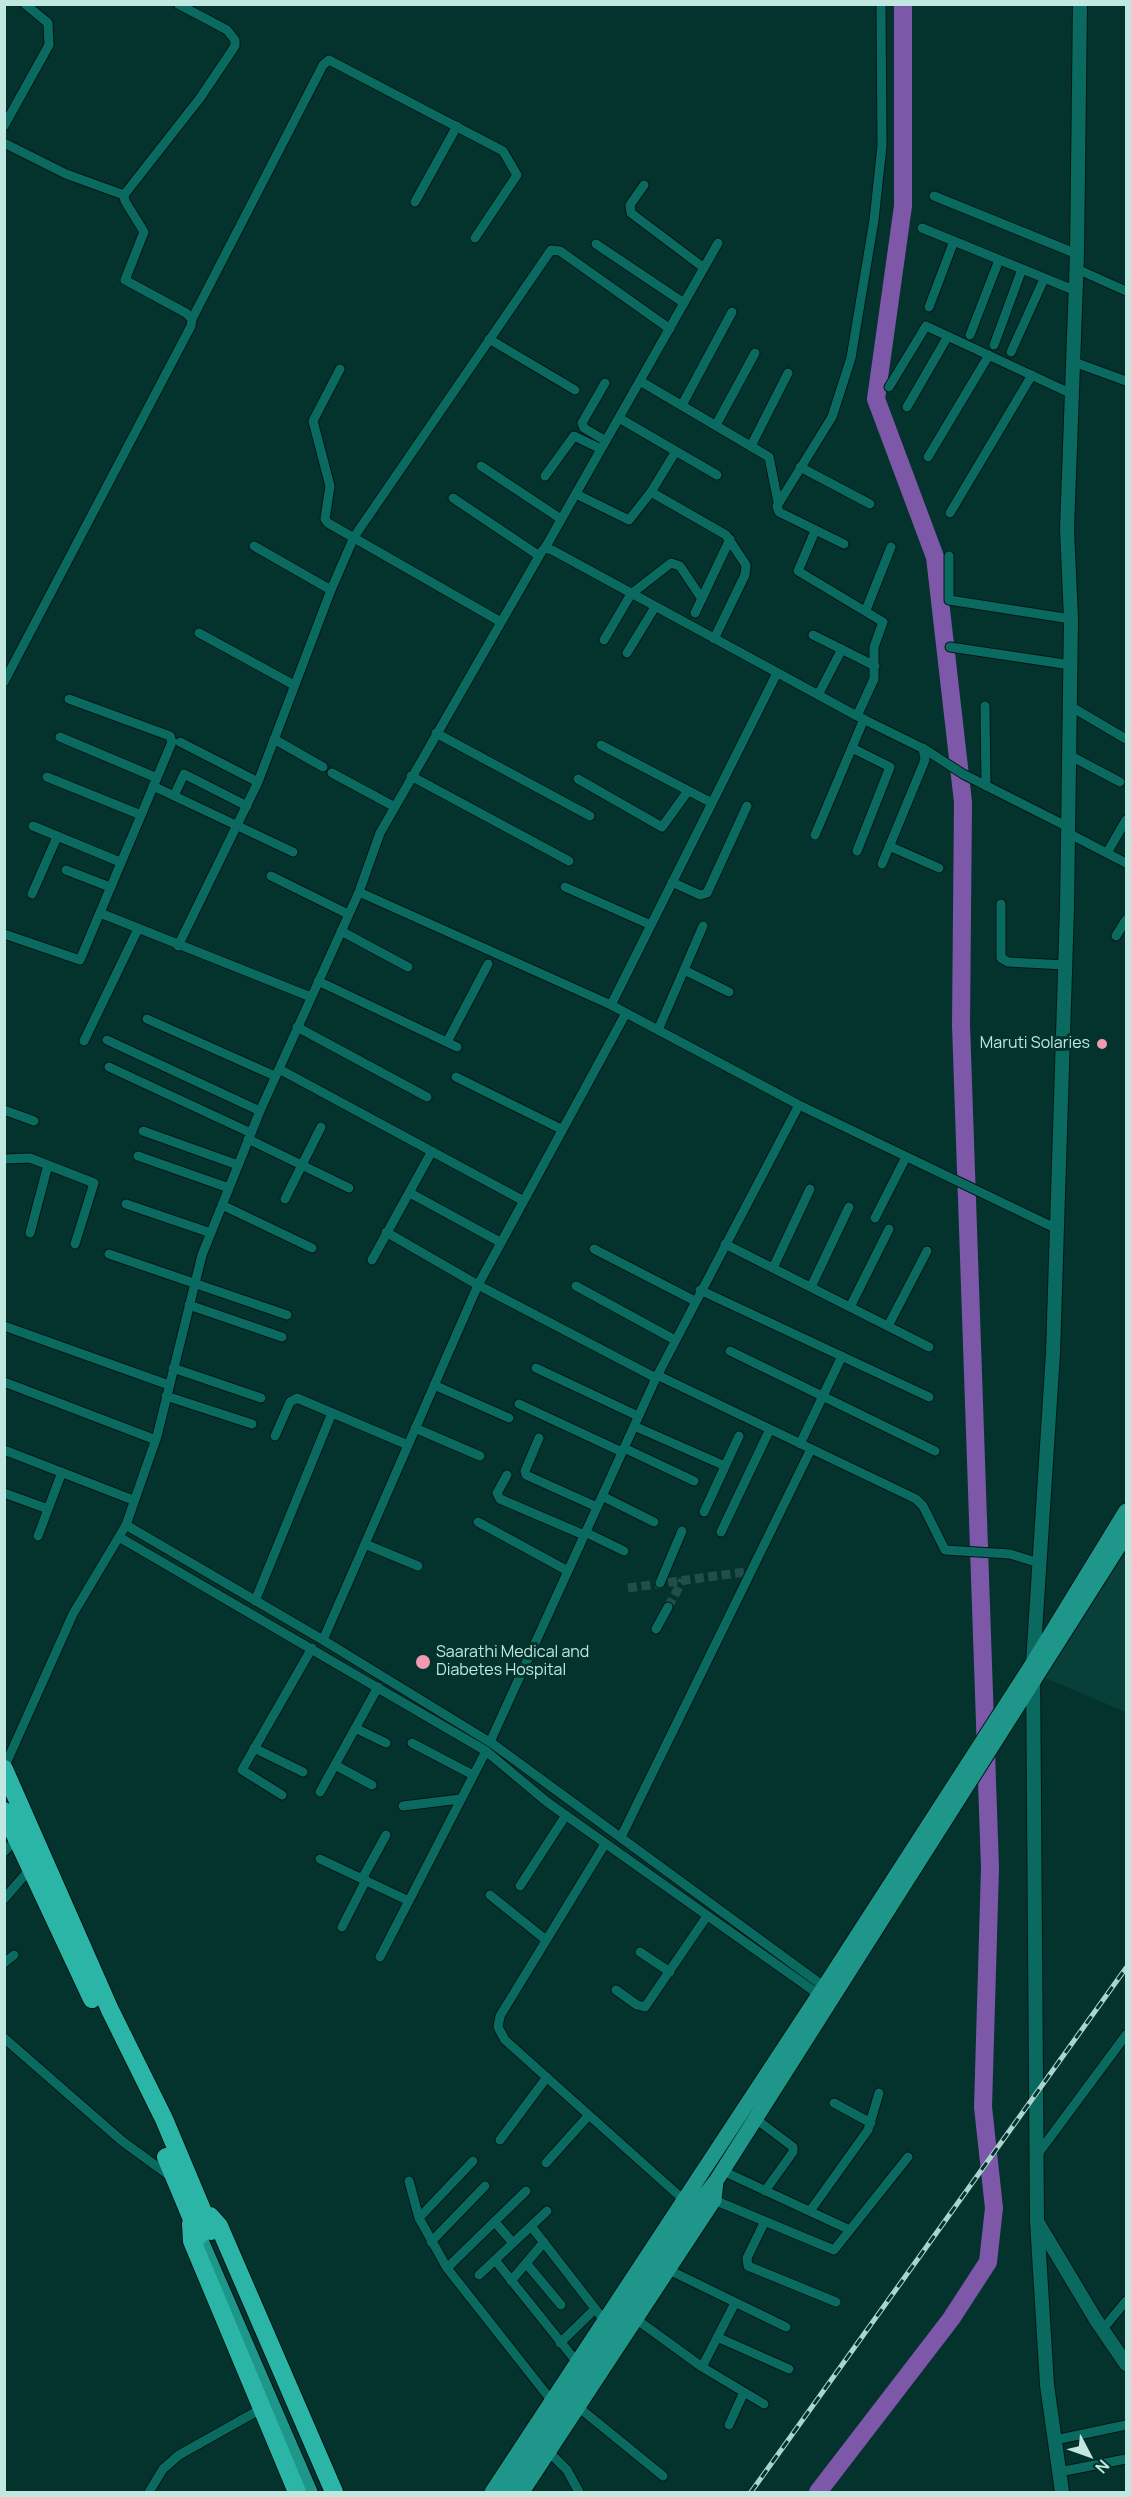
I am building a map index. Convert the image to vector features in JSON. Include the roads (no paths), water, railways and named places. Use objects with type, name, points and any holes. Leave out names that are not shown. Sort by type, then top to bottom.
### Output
[{"type":"highway","points":[[4,1769],[110,2010],[164,2119],[205,2233]]},
{"type":"highway","points":[[4,1811],[10,1846],[30,1869],[154,2127],[177,2181],[195,2210],[219,2226],[334,2493]]},
{"type":"highway","points":[[195,2210],[192,2241],[297,2493]]},
{"type":"main road","points":[[994,1734],[1033,1663],[1126,1511]]},
{"type":"main road","points":[[492,2493],[576,2361],[600,2314],[685,2200],[827,1994],[994,1734],[1033,1682],[1126,1535]]},
{"type":"main road","points":[[509,2493],[672,2237],[719,2176],[756,2119],[827,1994]]},
{"type":"main road","points":[[522,2493],[714,2200],[719,2176]]},
{"type":"main road","points":[[205,2233],[310,2493]]},
{"type":"main road","points":[[205,2233],[325,2493]]},
{"type":"street","points":[[4,126],[49,45],[48,23],[25,4]]},
{"type":"street","points":[[178,4],[227,30],[235,40],[235,46],[200,98],[124,195],[124,201],[144,231],[125,280],[128,284],[175,306],[192,320]]},
{"type":"street","points":[[778,502],[836,407],[851,358],[874,220],[882,146],[881,4]]},
{"type":"street","points":[[1062,2493],[1047,2385],[1037,2222],[1033,1663],[1053,1353],[1065,965],[1071,665],[1067,529],[1074,395],[1080,4]]},
{"type":"street","points":[[4,682],[323,66],[329,60],[500,148],[518,171],[476,238]]},
{"type":"street","points":[[415,202],[457,126]]},
{"type":"street","points":[[4,143],[66,174],[124,195]]},
{"type":"street","points":[[644,186],[630,204],[631,213],[704,268]]},
{"type":"street","points":[[934,196],[1077,255]]},
{"type":"street","points":[[922,228],[1076,291]]},
{"type":"street","points":[[929,307],[954,241]]},
{"type":"street","points":[[4,1769],[73,1614],[126,1525],[156,1440],[193,1284],[211,1233],[260,1111],[359,892],[380,833],[718,243]]},
{"type":"street","points":[[596,244],[684,303]]},
{"type":"street","points":[[178,946],[258,782],[331,590],[354,537],[489,339],[555,249],[670,329]]},
{"type":"street","points":[[970,335],[999,260]]},
{"type":"street","points":[[994,345],[1022,269]]},
{"type":"street","points":[[1077,269],[1126,291]]},
{"type":"street","points":[[1011,352],[1044,279]]},
{"type":"street","points":[[682,405],[732,312]]},
{"type":"street","points":[[889,387],[926,326],[1074,395]]},
{"type":"street","points":[[907,407],[948,336]]},
{"type":"street","points":[[489,339],[575,390]]},
{"type":"street","points":[[716,425],[755,353]]},
{"type":"street","points":[[928,457],[989,355]]},
{"type":"street","points":[[1074,362],[1126,381]]},
{"type":"street","points":[[340,369],[314,415],[313,427],[330,486],[326,519],[501,622]]},
{"type":"street","points":[[751,446],[788,374]]},
{"type":"street","points":[[950,513],[1032,375]]},
{"type":"street","points":[[640,381],[769,457],[779,512],[844,544]]},
{"type":"street","points":[[604,445],[584,428],[582,423],[605,383]]},
{"type":"street","points":[[619,418],[717,475]]},
{"type":"street","points":[[545,476],[574,436],[604,445]]},
{"type":"street","points":[[576,494],[629,520],[651,492],[676,452]]},
{"type":"street","points":[[481,466],[561,519]]},
{"type":"street","points":[[800,467],[870,504]]},
{"type":"street","points":[[651,492],[730,539],[747,569],[714,639]]},
{"type":"street","points":[[453,498],[541,551],[631,594],[924,749],[963,774],[1126,863]]},
{"type":"street","points":[[815,531],[798,571],[883,622],[874,647],[874,679],[852,748],[815,835]]},
{"type":"street","points":[[695,614],[730,539]]},
{"type":"street","points":[[254,546],[331,590]]},
{"type":"street","points":[[866,610],[891,547]]},
{"type":"street","points":[[949,556],[949,600],[1071,619]]},
{"type":"street","points":[[604,640],[631,594],[671,563],[680,566],[702,599]]},
{"type":"street","points":[[627,653],[655,607]]},
{"type":"street","points":[[199,633],[294,685]]},
{"type":"street","points":[[813,635],[875,666]]},
{"type":"street","points":[[950,646],[1071,665]]},
{"type":"street","points":[[819,695],[842,649]]},
{"type":"street","points":[[610,1005],[777,673]]},
{"type":"street","points":[[4,934],[80,960],[173,739],[69,699]]},
{"type":"street","points":[[985,706],[986,786]]},
{"type":"street","points":[[1070,706],[1126,739]]},
{"type":"street","points":[[436,734],[590,816]]},
{"type":"street","points":[[60,737],[155,782],[174,796],[293,852]]},
{"type":"street","points":[[274,739],[395,807]]},
{"type":"street","points":[[180,742],[258,782]]},
{"type":"street","points":[[601,745],[712,803]]},
{"type":"street","points":[[852,748],[890,767],[857,851]]},
{"type":"street","points":[[882,864],[925,760],[924,749]]},
{"type":"street","points":[[1069,754],[1120,782]]},
{"type":"street","points":[[174,796],[184,774],[247,806]]},
{"type":"street","points":[[411,776],[569,861]]},
{"type":"street","points":[[47,777],[141,815]]},
{"type":"street","points":[[578,779],[662,827],[688,791]]},
{"type":"street","points":[[672,882],[700,895],[707,893],[747,806]]},
{"type":"street","points":[[1107,853],[1126,820]]},
{"type":"street","points":[[33,826],[120,862]]},
{"type":"street","points":[[32,894],[57,837]]},
{"type":"street","points":[[889,846],[939,868]]},
{"type":"street","points":[[66,870],[110,887]]},
{"type":"street","points":[[271,876],[348,914]]},
{"type":"street","points":[[565,887],[651,925]]},
{"type":"street","points":[[359,892],[610,1005],[799,1105],[1057,1229]]},
{"type":"street","points":[[1001,904],[1001,958],[1008,962],[1065,965]]},
{"type":"street","points":[[100,913],[310,997]]},
{"type":"street","points":[[1116,936],[1126,920]]},
{"type":"street","points":[[658,1030],[703,926]]},
{"type":"street","points":[[84,1041],[138,929]]},
{"type":"street","points":[[341,931],[408,967]]},
{"type":"street","points":[[447,1042],[488,964]]},
{"type":"street","points":[[684,970],[729,992]]},
{"type":"street","points":[[318,981],[457,1047]]},
{"type":"street","points":[[323,1640],[478,1285],[522,1200],[626,1013]]},
{"type":"street","points":[[147,1019],[277,1072],[522,1200]]},
{"type":"street","points":[[297,1027],[427,1097]]},
{"type":"street","points":[[107,1040],[260,1111]]},
{"type":"street","points":[[109,1067],[250,1136],[349,1188]]},
{"type":"street","points":[[456,1077],[561,1129]]},
{"type":"street","points":[[380,1957],[488,1747],[656,1377],[799,1105]]},
{"type":"street","points":[[4,1110],[34,1121]]},
{"type":"street","points":[[285,1199],[321,1127]]},
{"type":"street","points":[[143,1131],[238,1165]]},
{"type":"street","points":[[372,1260],[432,1151]]},
{"type":"street","points":[[138,1156],[229,1188]]},
{"type":"street","points":[[875,1218],[906,1157]]},
{"type":"street","points":[[4,1160],[26,1158],[94,1183],[75,1244]]},
{"type":"street","points":[[30,1233],[48,1165]]},
{"type":"street","points":[[773,1268],[810,1190]]},
{"type":"street","points":[[410,1193],[500,1242]]},
{"type":"street","points":[[126,1204],[211,1233]]},
{"type":"street","points":[[222,1205],[312,1248]]},
{"type":"street","points":[[812,1287],[849,1207]]},
{"type":"street","points":[[849,1307],[889,1229]]},
{"type":"street","points":[[386,1232],[478,1285],[656,1377],[916,1499],[928,1514],[942,1545],[952,1552],[984,1551],[1010,1554],[1039,1563]]},
{"type":"street","points":[[725,1244],[929,1347]]},
{"type":"street","points":[[594,1249],[695,1300]]},
{"type":"street","points":[[888,1326],[927,1251]]},
{"type":"street","points":[[109,1254],[287,1315]]},
{"type":"street","points":[[576,1286],[675,1340]]},
{"type":"street","points":[[700,1290],[928,1397]]},
{"type":"street","points":[[189,1305],[282,1337]]},
{"type":"street","points":[[4,1326],[169,1385]]},
{"type":"street","points":[[730,1351],[935,1451]]},
{"type":"street","points":[[800,1444],[842,1356]]},
{"type":"street","points":[[173,1368],[261,1398]]},
{"type":"street","points":[[536,1368],[638,1416]]},
{"type":"street","points":[[4,1382],[156,1440]]},
{"type":"street","points":[[434,1385],[509,1418]]},
{"type":"street","points":[[166,1396],[252,1424]]},
{"type":"street","points":[[275,1436],[293,1398],[408,1445]]},
{"type":"street","points":[[519,1404],[694,1481]]},
{"type":"street","points":[[255,1600],[332,1413]]},
{"type":"street","points":[[634,1426],[725,1466]]},
{"type":"street","points":[[416,1428],[480,1456]]},
{"type":"street","points":[[721,1532],[770,1429]]},
{"type":"street","points":[[704,1512],[739,1436]]},
{"type":"street","points":[[539,1438],[525,1471],[526,1475],[597,1507]]},
{"type":"street","points":[[621,1838],[811,1449]]},
{"type":"street","points":[[4,1450],[134,1500]]},
{"type":"street","points":[[38,1536],[62,1472]]},
{"type":"street","points":[[507,1475],[497,1493],[500,1499],[624,1551]]},
{"type":"street","points":[[4,1493],[48,1509]]},
{"type":"street","points":[[602,1496],[654,1522]]},
{"type":"street","points":[[478,1522],[568,1571]]},
{"type":"street","points":[[126,1525],[323,1640],[488,1747],[621,1838],[827,1994]]},
{"type":"street","points":[[660,1583],[682,1531]]},
{"type":"street","points":[[119,1537],[378,1687],[488,1747],[566,1815],[605,1844],[707,1916],[827,1994]]},
{"type":"street","points":[[365,1544],[418,1566]]},
{"type":"street","points":[[656,1629],[668,1607]]},
{"type":"street","points":[[282,1795],[243,1773],[254,1748],[312,1648]]},
{"type":"street","points":[[320,1792],[378,1687]]},
{"type":"street","points":[[355,1728],[386,1743]]},
{"type":"street","points":[[412,1743],[473,1775]]},
{"type":"street","points":[[254,1748],[303,1772]]},
{"type":"street","points":[[335,1765],[372,1785]]},
{"type":"street","points":[[403,1806],[460,1799]]},
{"type":"street","points":[[520,1886],[566,1815]]},
{"type":"street","points":[[342,1927],[386,1835]]},
{"type":"street","points":[[605,1844],[500,2016],[498,2027],[505,2040],[685,2200]]},
{"type":"street","points":[[320,1859],[409,1901]]},
{"type":"street","points":[[4,1899],[30,1869]]},
{"type":"street","points":[[490,1895],[546,1940]]},
{"type":"street","points":[[616,1990],[637,2005],[645,2007],[707,1916]]},
{"type":"street","points":[[640,1952],[670,1972]]},
{"type":"street","points":[[4,1964],[14,1955]]},
{"type":"street","points":[[1036,2157],[1126,2035]]},
{"type":"street","points":[[4,2038],[122,2141],[177,2181]]},
{"type":"street","points":[[500,2140],[547,2077]]},
{"type":"street","points":[[810,2211],[871,2123],[879,2093]]},
{"type":"street","points":[[834,2103],[871,2123]]},
{"type":"street","points":[[546,2163],[589,2115]]},
{"type":"street","points":[[756,2119],[793,2147],[793,2152],[765,2191]]},
{"type":"street","points":[[714,2200],[834,2250],[908,2157]]},
{"type":"street","points":[[419,2217],[472,2161]]},
{"type":"street","points":[[719,2176],[765,2191],[850,2230]]},
{"type":"street","points":[[409,2181],[419,2217],[447,2268],[551,2400]]},
{"type":"street","points":[[431,2242],[486,2186]]},
{"type":"street","points":[[447,2268],[526,2191]]},
{"type":"street","points":[[479,2275],[547,2211]]},
{"type":"street","points":[[765,2221],[747,2258],[748,2266],[836,2302]]},
{"type":"street","points":[[495,2222],[513,2243]]},
{"type":"street","points":[[1037,2222],[1126,2364]]},
{"type":"street","points":[[531,2226],[600,2314],[560,2343]]},
{"type":"street","points":[[511,2281],[544,2242]]},
{"type":"street","points":[[495,2260],[576,2361]]},
{"type":"street","points":[[526,2263],[561,2305]]},
{"type":"street","points":[[669,2270],[786,2327]]},
{"type":"street","points":[[1103,2329],[1126,2301]]},
{"type":"street","points":[[702,2367],[735,2303]]},
{"type":"street","points":[[636,2319],[702,2367],[764,2404]]},
{"type":"street","points":[[717,2337],[789,2369]]},
{"type":"street","points":[[729,2425],[744,2392]]},
{"type":"street","points":[[578,2406],[663,2476]]},
{"type":"street","points":[[149,2493],[163,2469],[179,2455],[261,2409]]},
{"type":"street","points":[[1054,2440],[1126,2425]]},
{"type":"street","points":[[549,2452],[567,2470],[579,2493]]},
{"type":"street","points":[[1059,2472],[1126,2459]]},
{"type":"waterway","points":[[818,2492],[951,2319],[988,2262],[994,2208],[983,2107],[990,1868],[961,1025],[963,802],[935,557],[876,399],[903,206],[903,4]]},
{"type":"tunnel","points":[[628,1588],[752,1571]]},
{"type":"tunnel","points":[[668,1607],[683,1580]]},
{"type":"railway","points":[[751,2492],[1126,1968]]},
{"type":"place","name":"Maruti Solaries","points":[[1102,1044]]},
{"type":"place","name":"Saarathi Medical and Diabetes Hospital","points":[[423,1662]]}]
